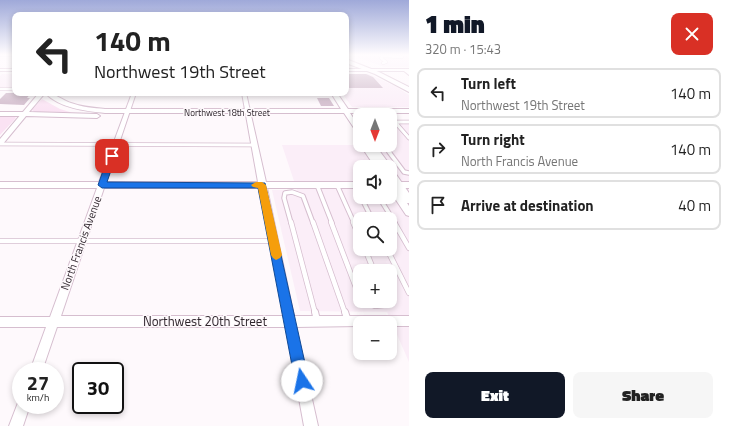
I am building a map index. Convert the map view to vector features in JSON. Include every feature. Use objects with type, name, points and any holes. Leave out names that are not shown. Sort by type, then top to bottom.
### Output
[{"type":"main road","points":[[380,75],[409,90]]},
{"type":"main road","points":[[397,75],[409,82]]},
{"type":"street","points":[[0,144],[40,96]]},
{"type":"street","name":"Northwest 18th Street","points":[[46,96],[54,104],[71,110],[104,116],[127,113]]},
{"type":"street","name":"Northwest 18th Street","points":[[50,96],[80,108],[127,113],[353,113]]},
{"type":"street","name":"North Francis Avenue","points":[[39,362],[133,96]]},
{"type":"street","points":[[245,96],[311,426]]},
{"type":"street","points":[[336,96],[353,122]]},
{"type":"street","name":"Northwest 18th Street","points":[[397,112],[409,111]]},
{"type":"street","name":"Northwest 18th Street","points":[[347,113],[353,114]]},
{"type":"street","points":[[0,114],[104,116]]},
{"type":"street","points":[[397,115],[409,115]]},
{"type":"street","points":[[0,185],[353,185]]},
{"type":"street","points":[[397,185],[409,185]]},
{"type":"street","points":[[397,189],[409,200]]},
{"type":"street","points":[[397,193],[409,213]]},
{"type":"street","name":"Northwest 20th Street","points":[[0,322],[408,322]]},
{"type":"street","points":[[16,426],[21,414]]},
{"type":"lane","points":[[0,89],[12,89]]},
{"type":"lane","points":[[397,122],[409,122]]},
{"type":"lane","points":[[397,124],[409,138]]},
{"type":"lane","points":[[0,144],[254,145]]},
{"type":"lane","points":[[389,152],[404,172],[409,173]]},
{"type":"lane","points":[[317,185],[353,280]]},
{"type":"lane","points":[[337,185],[353,222]]},
{"type":"lane","points":[[317,321],[284,198],[285,193],[292,192],[303,196],[348,321]]},
{"type":"lane","points":[[383,204],[409,248]]},
{"type":"lane","points":[[0,241],[273,240]]},
{"type":"lane","points":[[390,256],[409,293]]},
{"type":"shaded area","points":[[12,75],[12,88],[0,88],[0,76]]},
{"type":"shaded area","points":[[349,75],[371,75],[395,86],[409,95],[409,107],[352,107],[344,96],[349,96]]},
{"type":"shaded area","points":[[42,99],[60,109],[73,113],[34,112],[32,110]]},
{"type":"shaded area","points":[[0,115],[14,116],[16,118],[0,135]]},
{"type":"shaded area","points":[[397,120],[409,120],[409,362],[397,335],[397,316],[389,316],[387,312],[300,311],[272,190],[297,190],[282,145],[353,145],[353,152],[397,152]]},
{"type":"building","points":[[349,75],[368,75],[373,77],[383,88],[349,88]]},
{"type":"building","points":[[6,93],[12,93],[12,96],[29,96],[27,98],[30,98],[24,105],[0,104],[0,99]]},
{"type":"building","points":[[317,98],[329,98],[334,106],[321,106]]},
{"type":"slow traffic","points":[[256,185],[262,185],[276,255]]},
{"type":"route","points":[[112,156],[102,185],[262,185],[302,381]]}]
